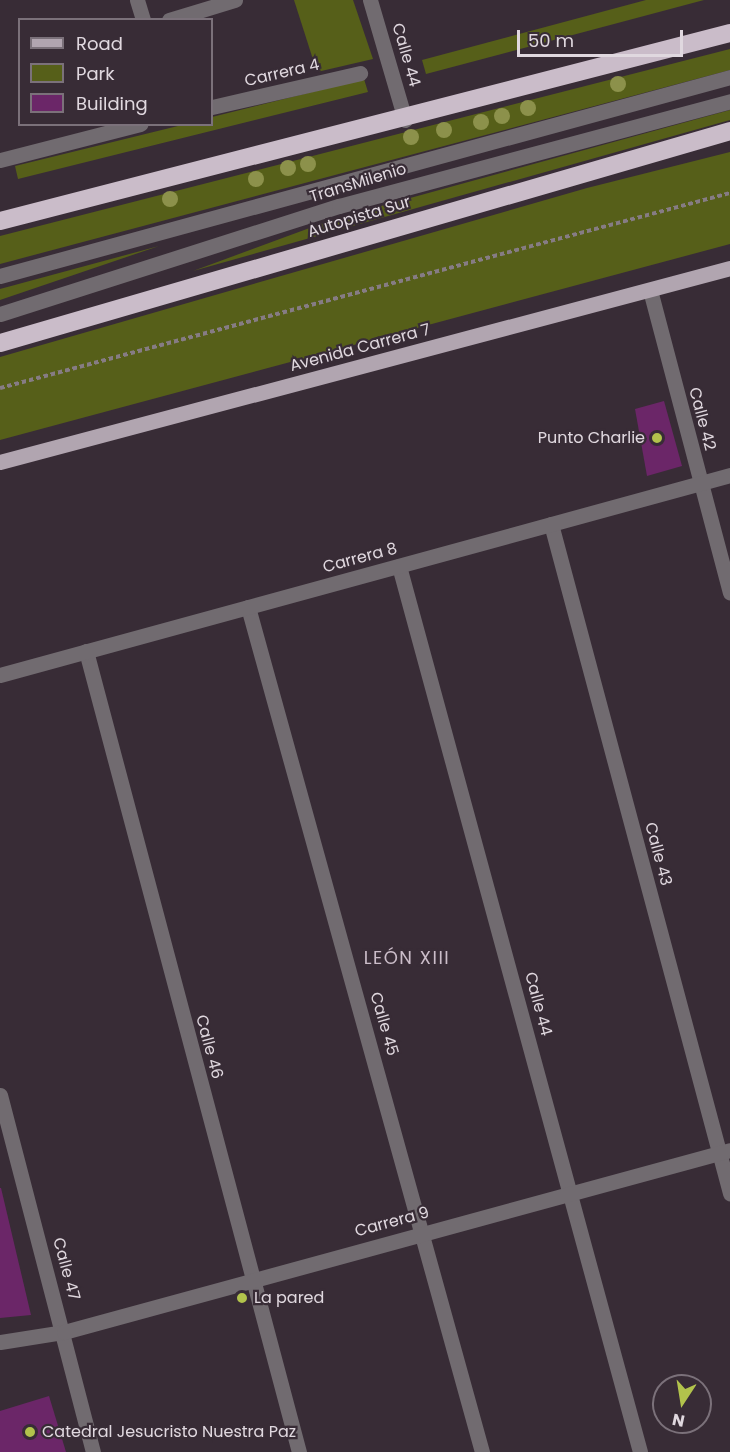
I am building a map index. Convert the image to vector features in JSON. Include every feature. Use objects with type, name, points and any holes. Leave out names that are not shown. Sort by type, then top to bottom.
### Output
[{"type":"highway","points":[[0,221],[405,120],[730,33]]},
{"type":"highway","name":"Autopista Sur","points":[[0,344],[730,131]]},
{"type":"main road","points":[[0,208],[19,216]]},
{"type":"main road","name":"Avenida Carrera 7","points":[[0,462],[730,268]]},
{"type":"street","points":[[137,0],[142,18]]},
{"type":"street","points":[[176,18],[235,0]]},
{"type":"street","name":"Calle 44","points":[[370,0],[405,120]]},
{"type":"street","name":"Carrera 4","points":[[213,107],[360,73]]},
{"type":"street","name":"TransMilenio","points":[[0,276],[730,77]]},
{"type":"street","name":"TransMilenio","points":[[0,314],[383,194],[730,101]]},
{"type":"street","points":[[0,160],[132,126]]},
{"type":"street","name":"Calle 42","points":[[650,290],[730,593]]},
{"type":"street","name":"Carrera 8","points":[[0,675],[730,476]]},
{"type":"street","name":"Calle 43","points":[[551,525],[725,1151],[730,1193]]},
{"type":"street","name":"Calle 44","points":[[399,566],[640,1452]]},
{"type":"street","name":"Calle 45","points":[[248,607],[423,1232],[482,1452]]},
{"type":"street","name":"Calle 46","points":[[86,651],[299,1452]]},
{"type":"street","name":"Calle 47","points":[[0,1095],[64,1332],[93,1452]]},
{"type":"street","name":"Carrera 9","points":[[0,1342],[64,1332],[252,1278],[725,1151]]},
{"type":"path","points":[[0,388],[730,193]]},
{"type":"green space","points":[[294,0],[353,0],[373,59],[317,72]]},
{"type":"green space","points":[[646,0],[704,0],[426,74],[422,60]]},
{"type":"green space","points":[[730,49],[730,70],[0,264],[0,236]]},
{"type":"green space","points":[[364,79],[368,92],[18,179],[15,166],[178,126],[213,126],[213,117]]},
{"type":"green space","points":[[730,110],[730,120],[193,271],[334,219]]},
{"type":"green space","points":[[730,152],[730,244],[0,440],[0,357],[587,188]]},
{"type":"green space","points":[[159,246],[0,300],[0,289]]},
{"type":"building","name":"Punto Charlie","points":[[664,401],[682,466],[647,476],[635,409]]},
{"type":"building","points":[[1,1188],[31,1315],[0,1318]]},
{"type":"building","name":"Catedral Jesucristo Nuestra Paz","points":[[49,1396],[66,1452],[0,1452],[0,1411]]},
{"type":"place","name":"Punto Charlie","points":[[657,438]]},
{"type":"place","name":"La pared","points":[[242,1298]]},
{"type":"place","name":"Catedral Jesucristo Nuestra Paz","points":[[30,1432]]},
{"type":"district","name":"LEÓN XIII","points":[[407,958]]}]
